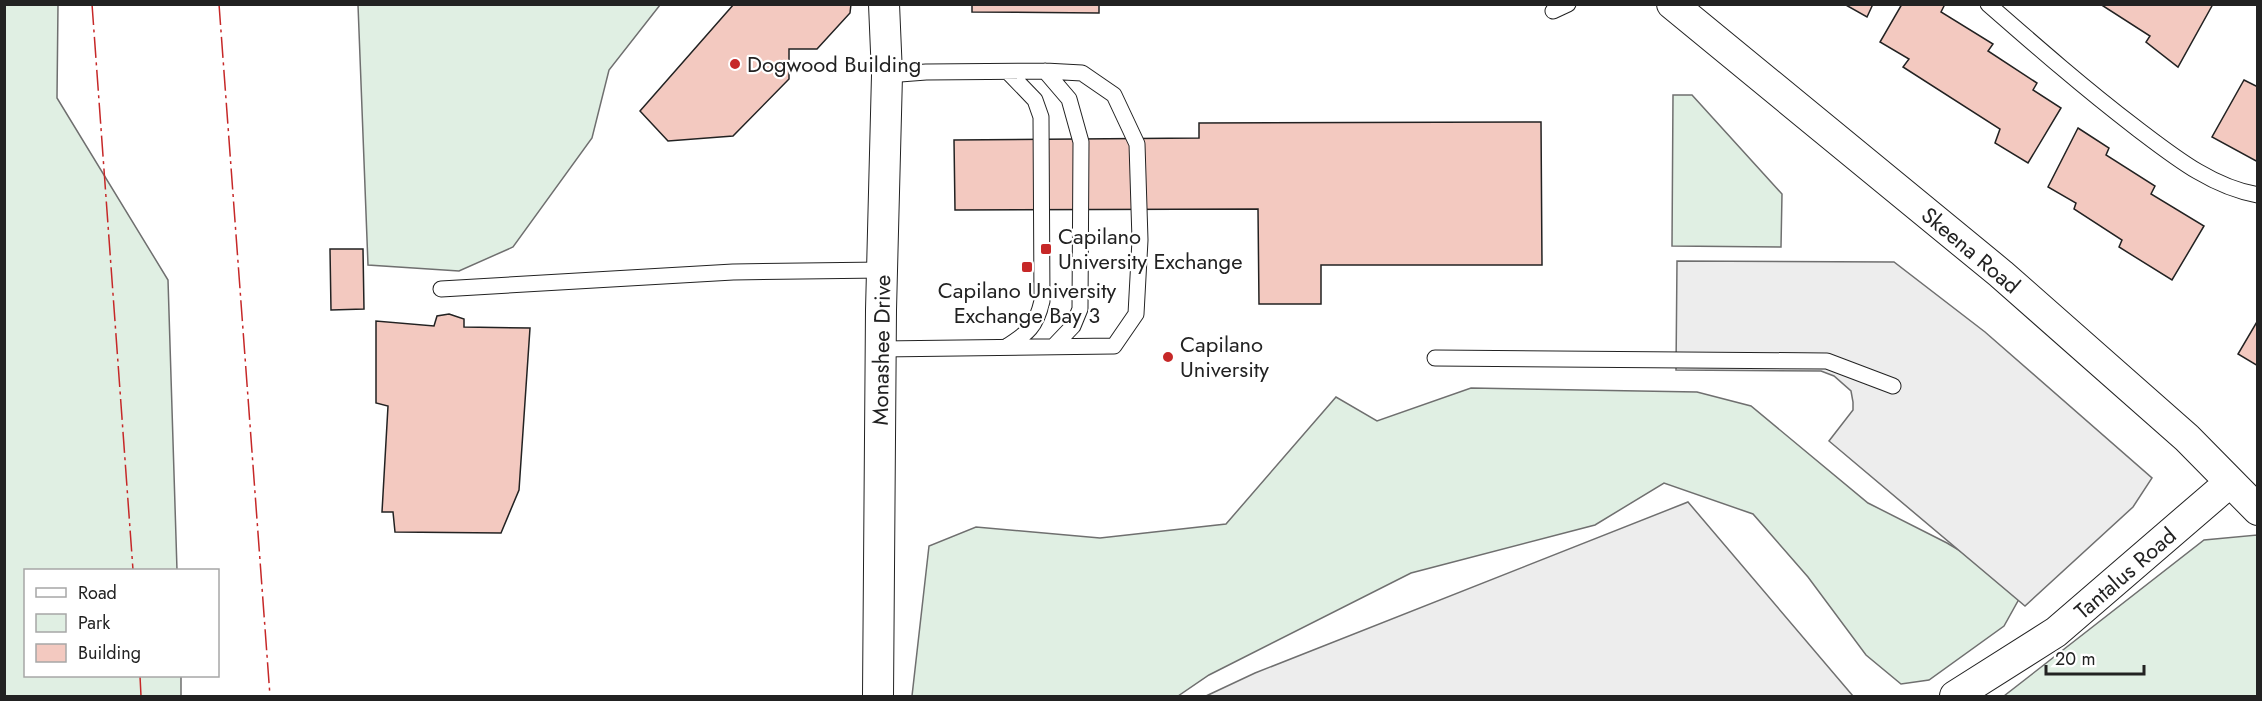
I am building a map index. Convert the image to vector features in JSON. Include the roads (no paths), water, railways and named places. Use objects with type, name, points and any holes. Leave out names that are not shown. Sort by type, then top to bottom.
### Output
[{"type":"street","name":"Monashee Drive","points":[[878,696],[882,270],[887,75],[884,4]]},
{"type":"street","name":"Skeena Road","points":[[1672,4],[2001,274],[2187,438],[2258,510]]},
{"type":"street","name":"Tantalus Road","points":[[1955,696],[2056,632],[2229,483]]},
{"type":"lane","points":[[1553,11],[1568,4]]},
{"type":"lane","points":[[1988,4],[2096,98],[2184,165],[2240,192],[2258,195]]},
{"type":"lane","points":[[1045,71],[1070,99],[1081,142],[1080,309],[1073,326],[1053,347]]},
{"type":"lane","points":[[881,349],[1114,346],[1136,314],[1140,240],[1137,144],[1114,96],[1082,73],[926,72],[887,75]]},
{"type":"lane","points":[[1006,347],[1025,335],[1035,323],[1042,301],[1041,117],[1035,100],[1008,72]]},
{"type":"lane","points":[[441,289],[733,272],[882,270]]},
{"type":"lane","points":[[1435,358],[1827,361],[1893,387]]},
{"type":"place","name":"Dogwood Building","points":[[735,64]]},
{"type":"place","name":"Capilano University Exchange","points":[[1046,249]]},
{"type":"place","name":"Capilano University Exchange Bay 3","points":[[1027,267]]},
{"type":"place","name":"Capilano University","points":[[1168,357]]}]
